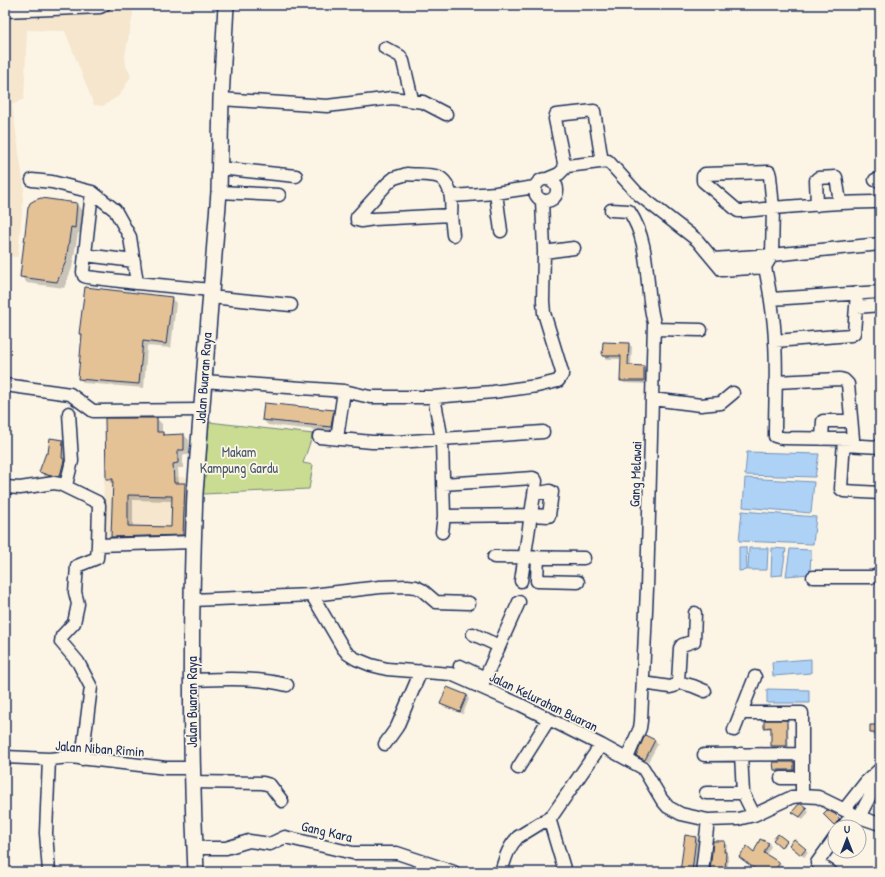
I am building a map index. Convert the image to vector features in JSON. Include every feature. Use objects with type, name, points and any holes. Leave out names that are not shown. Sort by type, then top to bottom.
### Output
[{"type":"main road","name":"Jalan Buaran Raya","points":[[196,872],[192,775],[191,680],[193,542],[203,381],[218,192],[226,5]]},
{"type":"street","points":[[5,11],[100,7],[104,5]]},
{"type":"street","points":[[385,48],[400,56],[403,61],[412,99]]},
{"type":"street","points":[[221,99],[327,106],[387,98],[412,99],[423,102],[446,114]]},
{"type":"street","points":[[565,168],[555,119],[556,115],[594,111],[602,162]]},
{"type":"street","points":[[547,179],[551,180],[556,186],[556,194],[552,200],[548,201],[542,200],[536,194],[536,187],[540,181],[559,174],[567,166],[608,161],[638,194],[689,232],[721,268],[724,270],[765,267]]},
{"type":"street","points":[[219,168],[296,176]]},
{"type":"street","points":[[874,202],[840,202],[817,205],[773,208],[738,211],[703,180],[703,176],[705,174],[769,172],[773,208],[772,255],[765,267],[771,299],[775,341],[775,436],[782,438],[822,439],[880,446]]},
{"type":"street","points":[[451,215],[361,221],[357,220],[356,218],[394,178],[407,174],[434,176],[441,178],[452,196],[451,215],[453,235]]},
{"type":"street","points":[[817,205],[816,180],[818,178],[836,177],[840,202]]},
{"type":"street","points":[[32,180],[52,182],[92,192],[115,210],[130,237],[137,284]]},
{"type":"street","points":[[452,196],[496,193],[536,187]]},
{"type":"street","points":[[92,192],[83,272],[84,276],[291,305]]},
{"type":"street","points":[[218,192],[279,196]]},
{"type":"street","points":[[496,193],[501,231]]},
{"type":"street","points":[[373,199],[374,219]]},
{"type":"street","points":[[203,381],[344,391],[370,397],[434,397],[537,386],[558,381],[561,378],[562,372],[544,313],[542,200]]},
{"type":"street","name":"Gang Melawai","points":[[611,210],[629,211],[642,240],[646,256],[649,295],[654,329],[648,588],[643,683],[640,728],[627,758]]},
{"type":"street","points":[[713,259],[772,255],[880,244]]},
{"type":"street","points":[[544,252],[574,248]]},
{"type":"street","points":[[85,255],[134,261]]},
{"type":"street","points":[[771,299],[880,292]]},
{"type":"street","points":[[775,341],[850,335],[854,333],[857,293]]},
{"type":"street","points":[[857,307],[880,305]]},
{"type":"street","points":[[654,329],[700,330]]},
{"type":"street","points":[[775,382],[844,380],[848,384],[854,438],[844,442]]},
{"type":"street","points":[[5,385],[70,394],[92,410],[201,410]]},
{"type":"street","points":[[337,438],[344,391]]},
{"type":"street","points":[[652,399],[701,405],[721,403],[733,393]]},
{"type":"street","points":[[434,397],[442,440],[444,516],[442,532]]},
{"type":"street","points":[[66,486],[72,461],[69,414]]},
{"type":"street","points":[[822,439],[823,421],[852,421]]},
{"type":"street","points":[[319,437],[372,442],[397,442],[543,432]]},
{"type":"street","points":[[844,442],[841,489],[844,491],[880,493]]},
{"type":"street","points":[[443,484],[533,478],[536,481],[521,581]]},
{"type":"street","points":[[5,487],[20,488],[54,483],[66,486],[80,495],[97,502],[99,505],[97,558],[77,566],[75,592],[78,604],[74,623],[62,636],[61,642],[78,662],[91,687],[82,759]]},
{"type":"street","points":[[444,516],[549,515],[552,492],[550,491],[534,494]]},
{"type":"street","points":[[98,545],[193,542]]},
{"type":"street","points":[[494,557],[584,558]]},
{"type":"street","points":[[538,557],[537,581],[578,582]]},
{"type":"street","points":[[813,577],[872,577],[880,574]]},
{"type":"street","points":[[192,600],[312,595],[380,587],[407,586],[416,587],[422,590],[436,602],[469,603]]},
{"type":"street","name":"Jalan Kelurahan Buaran","points":[[312,595],[348,654],[356,659],[381,668],[450,674],[483,682],[548,719],[627,758],[643,768],[662,800],[668,807],[681,814],[708,820],[738,819],[754,815],[792,797],[802,796],[818,797],[852,814],[880,824]]},
{"type":"street","points":[[460,666],[483,682],[518,602]]},
{"type":"street","points":[[678,682],[680,648],[682,645],[694,640],[695,613]]},
{"type":"street","points":[[473,634],[499,646]]},
{"type":"street","points":[[384,744],[398,727],[421,671]]},
{"type":"street","points":[[734,730],[754,677]]},
{"type":"street","points":[[191,680],[260,681],[275,682],[287,685]]},
{"type":"street","points":[[643,683],[670,687],[678,682],[705,691]]},
{"type":"street","points":[[741,713],[802,713],[802,796]]},
{"type":"street","points":[[518,768],[548,719]]},
{"type":"street","points":[[501,872],[508,850],[513,842],[518,837],[552,816],[601,745]]},
{"type":"street","points":[[741,754],[743,793],[754,815]]},
{"type":"street","points":[[704,755],[802,754]]},
{"type":"street","name":"Jalan Niban Rimin","points":[[5,757],[82,759],[158,767],[192,775],[264,783],[270,786],[282,801]]},
{"type":"street","points":[[49,759],[46,833],[49,872]]},
{"type":"street","points":[[849,819],[866,782],[880,769]]},
{"type":"street","points":[[781,778],[802,778]]},
{"type":"street","points":[[852,814],[867,800],[880,784]]},
{"type":"street","points":[[706,793],[743,793]]},
{"type":"street","points":[[550,818],[565,872]]},
{"type":"street","points":[[702,872],[708,820]]},
{"type":"street","name":"Gang Kara","points":[[195,848],[226,848],[249,841],[270,844],[285,837],[353,853],[397,853],[454,872]]},
{"type":"street","points":[[827,849],[817,863],[830,872]]},
{"type":"shaded area","points":[[5,5],[132,5],[133,14],[125,55],[126,66],[131,76],[120,95],[103,106],[94,105],[65,31],[27,30],[24,99],[12,105],[24,186],[18,257],[5,256]]},
{"type":"shaded area","points":[[188,477],[186,545],[102,545],[104,478]]},
{"type":"green space","name":"Makam Kampung Gardu","points":[[209,422],[313,434],[303,463],[313,465],[309,489],[203,494]]},
{"type":"water","points":[[747,452],[819,454],[815,477],[745,475]]},
{"type":"water","points":[[745,478],[814,482],[811,513],[743,507]]},
{"type":"water","points":[[742,511],[816,517],[813,544],[739,541]]},
{"type":"water","points":[[739,547],[746,547],[747,570],[739,571]]},
{"type":"water","points":[[749,548],[768,548],[767,570],[748,570]]},
{"type":"water","points":[[772,548],[786,549],[782,575],[771,576]]},
{"type":"water","points":[[790,549],[811,550],[810,574],[786,576]]},
{"type":"water","points":[[811,659],[811,673],[773,676],[772,662]]},
{"type":"water","points":[[767,689],[809,690],[809,703],[767,703]]},
{"type":"building","points":[[41,198],[77,203],[75,228],[71,227],[66,261],[57,282],[20,277],[28,208],[30,203]]},
{"type":"building","points":[[85,287],[172,297],[166,344],[143,341],[139,384],[78,379],[82,334],[79,334]]},
{"type":"building","points":[[603,342],[629,343],[628,365],[644,366],[644,381],[620,381],[621,356],[602,356]]},
{"type":"building","points":[[264,403],[334,410],[331,427],[262,420]]},
{"type":"building","points":[[105,418],[157,418],[157,432],[163,432],[163,435],[184,434],[184,450],[178,450],[178,463],[173,464],[174,483],[185,483],[183,535],[111,537],[113,479],[106,479]],"holes":[[[128,495],[172,496],[171,527],[128,526]]]},
{"type":"building","points":[[50,438],[63,440],[62,458],[64,460],[60,476],[51,476],[39,472],[46,453],[48,453]]},
{"type":"building","points":[[447,687],[467,695],[460,712],[440,704]]},
{"type":"building","points":[[764,720],[787,720],[787,746],[771,746],[771,727],[764,728]]},
{"type":"building","points":[[870,725],[880,725],[880,733],[870,733]]},
{"type":"building","points":[[645,735],[655,740],[645,760],[636,756]]},
{"type":"building","points":[[773,762],[794,762],[794,770],[774,770]]},
{"type":"building","points":[[799,804],[807,808],[800,817],[792,812]]},
{"type":"building","points":[[827,810],[835,814],[840,819],[828,819],[823,814]]},
{"type":"building","points":[[778,834],[787,841],[781,847],[773,840]]},
{"type":"building","points":[[685,835],[696,837],[692,872],[680,872]]},
{"type":"building","points":[[760,839],[769,843],[764,853],[780,863],[773,872],[759,872],[739,857],[747,846],[754,852]]},
{"type":"building","points":[[794,839],[806,849],[801,855],[789,845]]},
{"type":"building","points":[[713,841],[725,841],[725,872],[710,872]]}]
